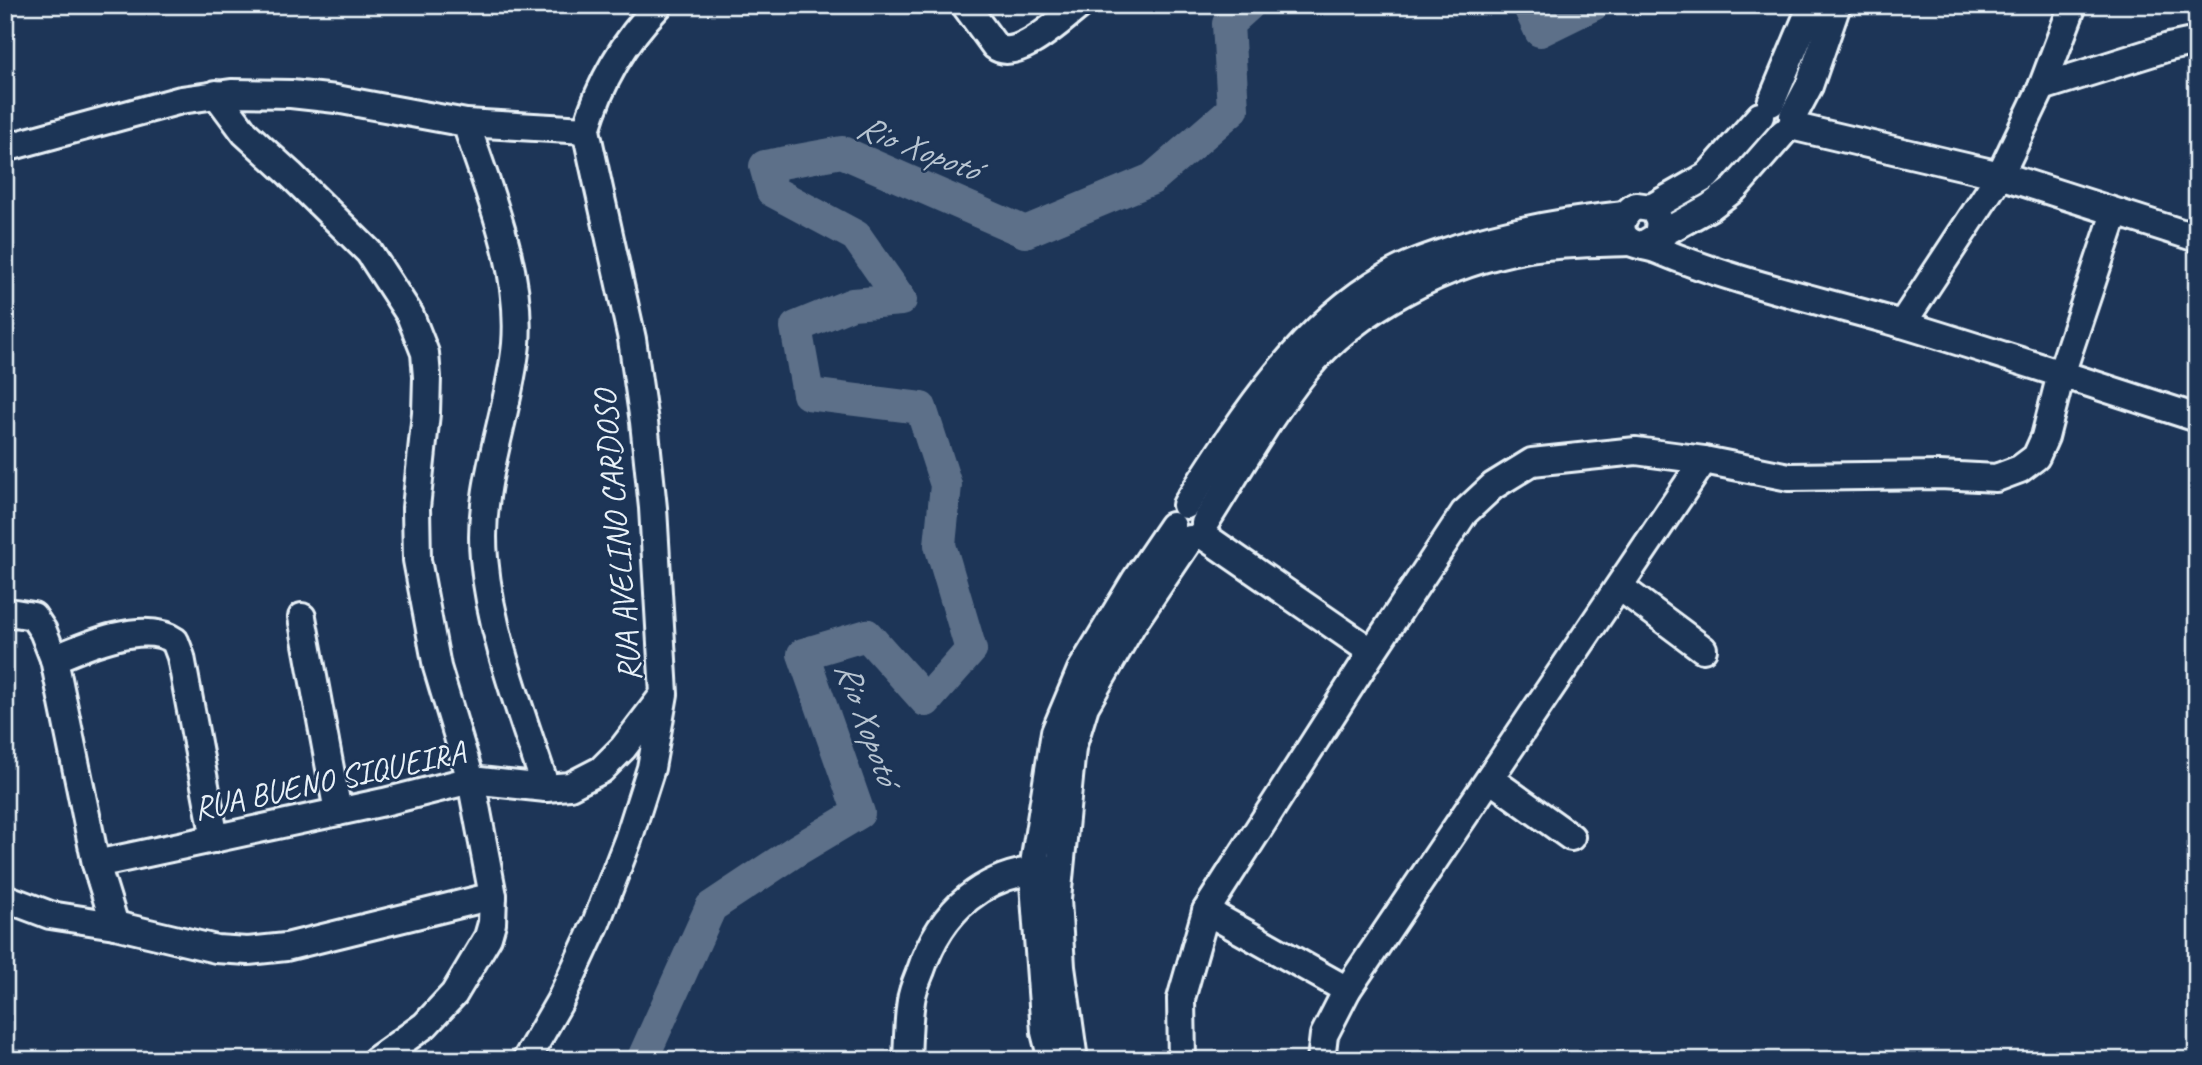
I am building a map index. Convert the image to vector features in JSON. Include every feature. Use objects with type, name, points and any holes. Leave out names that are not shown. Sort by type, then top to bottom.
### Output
[{"type":"street","points":[[5,148],[169,103],[216,94],[277,94],[337,99],[466,123],[586,130],[592,110],[617,58],[640,25],[659,5]]},
{"type":"street","points":[[965,5],[995,46],[1007,51],[1023,47],[1080,5]]},
{"type":"street","points":[[1052,1060],[1045,1032],[1041,888],[1055,732],[1081,670],[1136,579],[1191,526],[1229,438],[1275,376],[1310,338],[1343,307],[1388,276],[1424,259],[1504,234],[1572,220],[1624,215],[1636,206],[1651,208],[1707,176],[1728,155],[1780,119],[1812,5]]},
{"type":"street","points":[[1041,888],[1060,868],[1072,748],[1085,706],[1191,526],[1305,371],[1368,311],[1421,283],[1456,269],[1529,248],[1643,241],[1710,207],[1735,188],[1780,119],[1809,86],[1837,5]]},
{"type":"street","points":[[1902,324],[2000,175],[2042,87],[2073,5]]},
{"type":"street","points":[[2169,47],[2197,25]]},
{"type":"street","points":[[2042,87],[2169,47],[2197,41]]},
{"type":"street","points":[[216,94],[245,133],[369,252],[403,303],[425,353],[428,377],[426,413],[415,508],[417,560],[437,667],[471,780],[493,896],[492,923],[488,937],[454,995],[425,1025],[376,1060]]},
{"type":"street","points":[[1780,119],[2000,175],[2197,238]]},
{"type":"street","points":[[466,123],[505,242],[517,326],[512,374],[490,476],[484,557],[503,658],[546,788]]},
{"type":"street","name":"RUA AVELINO CARDOSO","points":[[526,1060],[560,1001],[596,923],[628,841],[651,768],[664,694],[653,508],[644,422],[632,339],[586,130]]},
{"type":"street","points":[[1643,241],[1660,224],[1651,208]]},
{"type":"street","points":[[1182,1060],[1181,999],[1206,911],[1371,652],[1464,513],[1493,486],[1532,462],[1636,451],[1704,460],[1788,477],[1940,475],[1996,478],[2020,469],[2036,457],[2045,437],[2061,374],[2115,213]]},
{"type":"street","points":[[1624,215],[1622,230],[1689,263],[1902,324],[2197,418]]},
{"type":"street","points":[[1321,1060],[1324,1035],[1347,990],[1704,460]]},
{"type":"street","points":[[1191,526],[1371,652]]},
{"type":"street","points":[[1620,587],[1703,649]]},
{"type":"street","points":[[5,615],[15,613],[33,616],[43,631],[54,659],[96,864],[115,925]]},
{"type":"street","points":[[302,618],[338,812]]},
{"type":"street","points":[[54,659],[106,639],[140,632],[171,638],[179,650],[215,839]]},
{"type":"street","name":"RUA BUENO SIQUEIRA","points":[[96,864],[338,812],[471,780],[546,788],[570,786],[601,770],[622,748],[664,694]]},
{"type":"street","points":[[1490,779],[1571,836]]},
{"type":"street","points":[[907,1060],[911,999],[928,948],[947,917],[998,878],[1041,888]]},
{"type":"street","points":[[1041,888],[1061,967],[1074,1060]]},
{"type":"street","points":[[5,898],[50,915],[115,925],[216,949],[248,951],[286,947],[493,896]]},
{"type":"street","points":[[1206,911],[1347,990]]},
{"type":"waterway","name":"Rio Xopotó","points":[[642,1060],[711,907],[859,813],[803,654],[867,635],[926,701],[971,650],[940,545],[946,485],[921,408],[808,394],[796,327],[852,304],[901,300],[856,236],[772,191],[765,166],[842,152],[1025,232],[1152,179],[1233,109],[1228,24],[1249,5]]},
{"type":"waterway","name":"Rio Xopotó","points":[[1528,5],[1540,31],[1593,5]]}]
